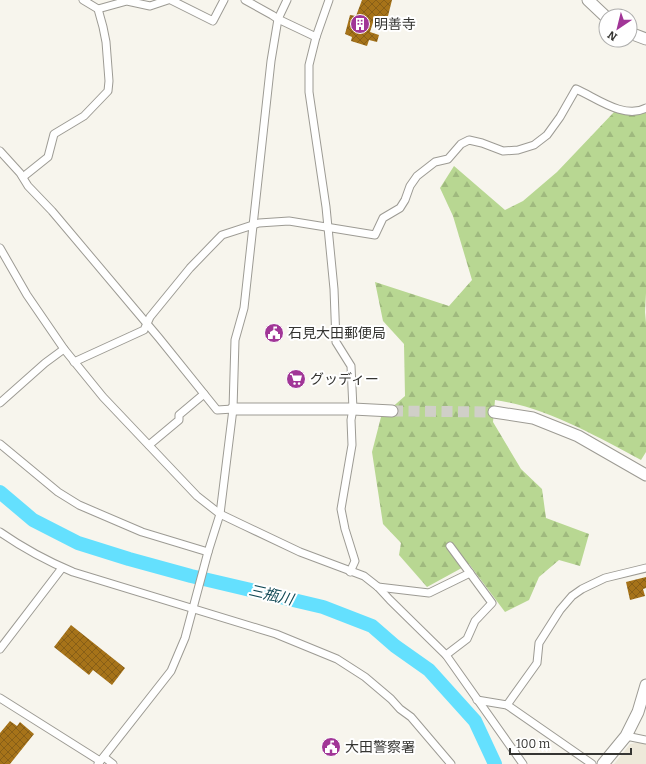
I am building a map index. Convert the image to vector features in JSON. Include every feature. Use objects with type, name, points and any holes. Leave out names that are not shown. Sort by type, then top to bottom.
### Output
[{"type":"street","points":[[23,177],[48,157],[54,134],[84,116],[108,91],[109,81],[104,26],[98,9],[83,0]]},
{"type":"street","points":[[98,9],[127,1],[150,6],[168,0]]},
{"type":"street","points":[[171,0],[213,21],[224,0]]},
{"type":"street","points":[[245,0],[278,19],[316,37]]},
{"type":"street","points":[[101,761],[171,671],[185,638],[208,552],[220,514],[233,409],[235,340],[244,308],[271,61],[278,19],[287,0]]},
{"type":"street","points":[[329,0],[316,37],[309,65],[309,92],[326,206],[334,289],[336,342],[351,366],[353,409],[351,420],[352,445],[341,509],[345,529],[355,561],[350,572]]},
{"type":"street","points":[[588,0],[598,9]]},
{"type":"street","points":[[74,362],[144,330],[150,317],[190,268],[222,235],[259,223],[289,221],[375,235],[383,218],[400,208],[405,200],[410,186],[417,176],[436,162],[448,159],[461,144],[469,140],[503,151],[518,150],[534,145],[547,135],[560,117],[576,89],[606,105],[625,110],[640,111],[646,108]]},
{"type":"street","points":[[0,151],[20,173],[28,186],[52,211],[146,323],[217,410],[353,409],[392,411]]},
{"type":"street","points":[[0,248],[27,295],[74,362],[103,397],[197,496],[220,514],[300,552],[364,576],[378,586],[390,600],[446,655],[523,764]]},
{"type":"street","points":[[0,403],[45,363],[64,349]]},
{"type":"street","points":[[150,445],[179,420],[179,415],[204,394]]},
{"type":"street","points":[[494,412],[533,418],[578,436],[646,475]]},
{"type":"street","points":[[0,444],[58,492],[79,505],[142,532],[208,552]]},
{"type":"street","points":[[0,532],[22,547],[62,568],[82,576],[276,634],[337,659],[365,677],[411,717],[451,764]]},
{"type":"street","points":[[446,655],[467,639],[475,621],[492,603],[450,546]]},
{"type":"street","points":[[0,650],[62,568]]},
{"type":"street","points":[[507,705],[537,663],[539,643],[560,610],[572,596],[582,589],[605,578],[646,568]]},
{"type":"street","points":[[378,586],[430,594],[470,573]]},
{"type":"street","points":[[604,764],[626,736],[638,712],[646,685]]},
{"type":"street","points":[[0,698],[101,761],[113,764]]},
{"type":"street","points":[[477,700],[507,705],[592,764]]},
{"type":"street","points":[[626,736],[646,740]]},
{"type":"shaded area","points":[[640,742],[646,744],[646,764],[614,764],[630,744]]},
{"type":"green space","points":[[615,111],[646,112],[646,452],[641,460],[588,432],[552,416],[533,409],[495,400],[493,422],[521,469],[542,489],[546,518],[589,534],[580,566],[559,560],[539,577],[529,600],[505,612],[469,564],[427,587],[399,555],[401,543],[383,524],[372,452],[381,417],[405,396],[404,344],[383,321],[375,282],[449,306],[472,280],[453,216],[440,188],[454,166],[505,210],[523,201],[557,172]]},
{"type":"building","name":"明善寺","points":[[362,0],[392,0],[388,16],[374,19],[370,32],[379,35],[377,42],[369,40],[367,46],[351,41],[352,37],[345,34],[350,15],[356,16]]},
{"type":"building","points":[[646,577],[646,588],[643,589],[645,596],[630,600],[626,582]]},
{"type":"building","points":[[71,625],[125,668],[112,685],[93,670],[89,675],[54,647]]},
{"type":"building","points":[[10,721],[17,726],[20,722],[34,734],[10,764],[0,764],[0,733]]},
{"type":"waterway","name":"三瓶川","points":[[0,492],[33,520],[78,543],[191,576],[323,607],[372,626],[395,646],[429,670],[475,721],[495,764]]},
{"type":"tunnel","points":[[392,411],[494,412]]},
{"type":"place","name":"明善寺","points":[[360,24]]},
{"type":"place","name":"石見大田郵便局","points":[[274,333]]},
{"type":"place","name":"グッディー","points":[[296,379]]},
{"type":"place","name":"大田警察署","points":[[331,747]]}]
